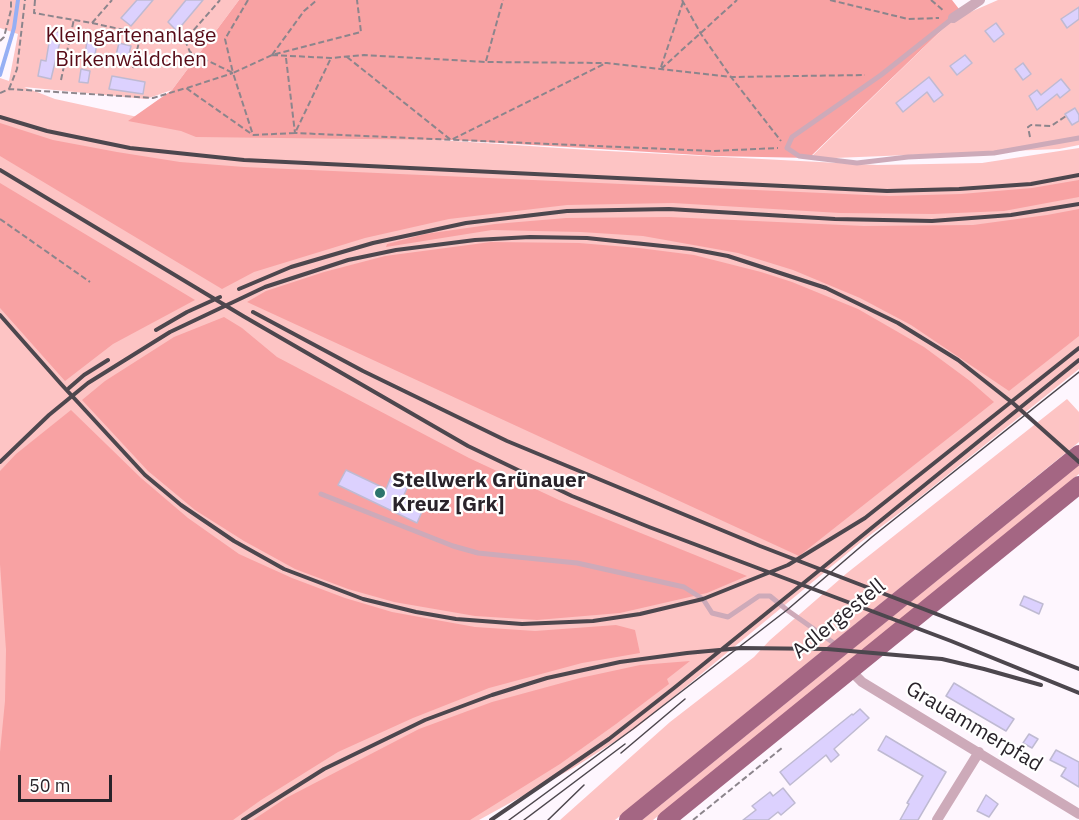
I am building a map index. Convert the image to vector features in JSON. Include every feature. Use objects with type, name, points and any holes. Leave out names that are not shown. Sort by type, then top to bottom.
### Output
[{"type":"main road","name":"Adlergestell","points":[[628,820],[1079,453]]},
{"type":"main road","points":[[666,820],[1079,485]]},
{"type":"street","points":[[953,18],[980,0]]},
{"type":"street","name":"Grauammerpfad","points":[[851,671],[862,682],[1079,814]]},
{"type":"street","points":[[937,820],[979,752]]},
{"type":"lane","points":[[953,18],[881,75],[792,137],[787,148],[799,156],[857,163],[908,157],[994,153],[1079,138]]},
{"type":"lane","points":[[321,494],[453,546],[478,553],[577,563],[684,587],[704,599],[712,613],[728,617],[759,596],[771,596],[840,647]]},
{"type":"path","points":[[0,40],[4,37],[11,10],[11,0]]},
{"type":"path","points":[[9,89],[17,69],[25,0]]},
{"type":"path","points":[[35,0],[34,14],[74,19],[175,41],[185,40],[220,0]]},
{"type":"path","points":[[92,23],[112,0]]},
{"type":"path","points":[[248,0],[225,39],[232,73],[253,135]]},
{"type":"path","points":[[272,55],[304,11],[317,0]]},
{"type":"path","points":[[0,93],[9,89],[153,98],[232,73],[272,55],[361,32],[357,0]]},
{"type":"path","points":[[486,62],[503,0]]},
{"type":"path","points":[[661,70],[737,0]]},
{"type":"path","points":[[830,0],[908,19],[953,18]]},
{"type":"path","points":[[931,0],[953,18]]},
{"type":"path","points":[[682,1],[701,34],[787,148]]},
{"type":"path","points":[[661,70],[682,1]]},
{"type":"path","points":[[61,80],[74,19]]},
{"type":"path","points":[[133,68],[141,33]]},
{"type":"path","points":[[185,40],[190,52],[232,73]]},
{"type":"path","points":[[272,55],[331,58],[364,55],[486,62],[607,63],[732,77],[881,75]]},
{"type":"path","points":[[286,57],[295,132]]},
{"type":"path","points":[[347,57],[452,140]]},
{"type":"path","points":[[295,132],[331,58]]},
{"type":"path","points":[[452,140],[607,63]]},
{"type":"path","points":[[186,88],[253,135],[295,132],[713,151],[787,148]]},
{"type":"path","points":[[1031,146],[1028,127],[1030,125],[1051,126],[1066,116]]},
{"type":"path","points":[[0,219],[90,282]]},
{"type":"path","points":[[693,820],[784,746]]},
{"type":"green space","name":"Kleingartenanlage Birkenwäldchen","points":[[0,0],[239,0],[172,90],[146,99],[24,87],[55,99],[156,121],[589,150],[877,165],[982,163],[1079,148],[1079,369],[861,542],[636,728],[575,767],[479,820],[0,820],[0,78],[9,81],[18,34],[0,28]]},
{"type":"green space","points":[[998,0],[1079,0],[1079,145],[1059,149],[809,159],[952,20]]},
{"type":"green space","points":[[1067,399],[1079,412],[1079,442],[615,820],[560,820],[670,722],[754,657],[770,640],[847,573]]},
{"type":"green space","points":[[1079,465],[1079,474],[653,820],[642,820]]},
{"type":"shaded area","points":[[239,0],[952,0],[959,9],[952,20],[809,158],[715,156],[451,140],[196,137],[181,131],[128,121],[172,90]]},
{"type":"shaded area","points":[[0,123],[53,140],[117,152],[180,162],[244,167],[889,196],[961,194],[1032,188],[1079,180],[1079,197],[1004,211],[933,214],[840,213],[673,203],[567,205],[449,219],[365,238],[254,272],[222,289],[0,156]]},
{"type":"shaded area","points":[[0,183],[195,300],[113,344],[65,381],[0,308]]},
{"type":"shaded area","points":[[1079,209],[1079,336],[1009,391],[911,325],[860,298],[793,270],[738,253],[643,236],[492,230],[386,247],[387,244],[425,234],[495,224],[566,218],[669,217],[864,226],[973,225]]},
{"type":"shaded area","points":[[491,242],[579,243],[639,248],[694,255],[761,272],[858,309],[924,347],[994,402],[799,556],[247,302],[266,291],[324,272],[385,256]]},
{"type":"shaded area","points":[[224,317],[242,328],[277,357],[469,458],[559,500],[747,576],[707,593],[620,613],[537,620],[475,616],[394,602],[348,589],[295,569],[244,541],[195,510],[148,471],[82,400],[105,381],[174,337]]},
{"type":"shaded area","points":[[71,410],[141,478],[188,518],[239,554],[292,578],[345,598],[392,612],[475,627],[535,631],[616,625],[635,630],[640,653],[582,663],[489,688],[413,718],[338,752],[233,820],[0,820],[0,752],[5,701],[6,650],[0,564],[0,471],[16,454]]},
{"type":"shaded area","points":[[690,661],[667,679],[669,684],[616,724],[560,764],[470,820],[253,820],[286,798],[419,729],[492,702],[580,678],[640,665]]},
{"type":"building","points":[[137,0],[153,0],[131,26],[121,18]]},
{"type":"building","points":[[186,0],[203,0],[177,31],[168,22]]},
{"type":"building","points":[[1079,7],[1079,19],[1067,28],[1061,19]]},
{"type":"building","points":[[996,23],[1004,34],[994,42],[985,31]]},
{"type":"building","points":[[51,31],[62,33],[51,79],[38,76],[41,60],[46,61]]},
{"type":"building","points":[[87,41],[97,43],[95,55],[85,54]]},
{"type":"building","points":[[119,43],[131,46],[128,58],[116,55]]},
{"type":"building","points":[[965,55],[972,63],[957,75],[950,66]]},
{"type":"building","points":[[1023,63],[1031,74],[1023,80],[1015,69]]},
{"type":"building","points":[[81,69],[90,71],[88,83],[79,82]]},
{"type":"building","points":[[112,76],[145,82],[143,94],[109,89]]},
{"type":"building","points":[[929,77],[943,95],[934,102],[927,92],[903,112],[896,103]]},
{"type":"building","points":[[1061,79],[1070,90],[1060,98],[1057,94],[1037,110],[1029,96],[1037,90],[1041,95]]},
{"type":"building","points":[[1075,108],[1079,121],[1072,125],[1065,114]]},
{"type":"building","name":"Stellwerk Grünauer Kreuz [Grk]","points":[[346,470],[386,489],[391,477],[408,486],[403,497],[424,507],[417,523],[338,485]]},
{"type":"building","points":[[1024,596],[1043,604],[1039,614],[1020,605]]},
{"type":"building","points":[[954,683],[1014,719],[1006,731],[946,696]]},
{"type":"building","points":[[860,709],[869,718],[834,749],[839,755],[831,762],[826,755],[790,785],[780,772]]},
{"type":"building","points":[[1029,734],[1038,739],[1032,748],[1023,743]]},
{"type":"building","points":[[886,736],[946,772],[918,820],[900,820],[923,776],[878,750]]},
{"type":"building","points":[[1056,750],[1079,762],[1079,787],[1061,776],[1066,768],[1050,760]]},
{"type":"building","points":[[783,788],[795,803],[781,815],[778,812],[768,820],[743,820],[756,810],[752,806],[770,792],[773,796]]},
{"type":"building","points":[[986,795],[998,804],[989,817],[977,811]]},
{"type":"waterway","points":[[0,75],[14,28],[18,0]]},
{"type":"tram line","points":[[509,820],[633,729],[787,610],[872,537],[1079,372]]},
{"type":"tram line","points":[[621,753],[685,699]]},
{"type":"tram line","points":[[524,820],[625,744]]},
{"type":"tram line","points":[[548,820],[584,785]]},
{"type":"railway","points":[[0,117],[47,131],[130,148],[244,160],[887,191],[1031,184],[1079,175]]},
{"type":"railway","points":[[0,170],[243,316],[468,446],[572,496],[951,641],[1079,693]]},
{"type":"railway","points":[[239,289],[291,267],[373,243],[466,223],[567,211],[669,209],[835,219],[932,221],[1011,215],[1079,204]]},
{"type":"railway","points":[[0,462],[49,415],[88,383],[170,332],[265,287],[348,260],[396,250],[475,240],[530,237],[587,238],[691,249],[728,256],[826,288],[898,323],[958,360],[1014,404],[1079,462]]},
{"type":"railway","points":[[156,330],[220,297]]},
{"type":"railway","points":[[253,312],[363,371],[507,441],[760,546],[1079,669]]},
{"type":"railway","points":[[0,315],[145,475],[181,505],[234,541],[284,569],[363,599],[456,619],[522,624],[593,621],[640,614],[703,599],[788,565],[865,518],[1079,348]]},
{"type":"railway","points":[[69,388],[84,375],[108,360]]},
{"type":"railway","points":[[491,820],[609,739],[1079,360]]},
{"type":"railway","points":[[243,820],[324,769],[425,720],[492,695],[547,678],[620,662],[741,648],[827,649],[942,659],[1041,685]]},
{"type":"place","name":"Stellwerk Grünauer Kreuz [Grk]","points":[[380,493]]}]
